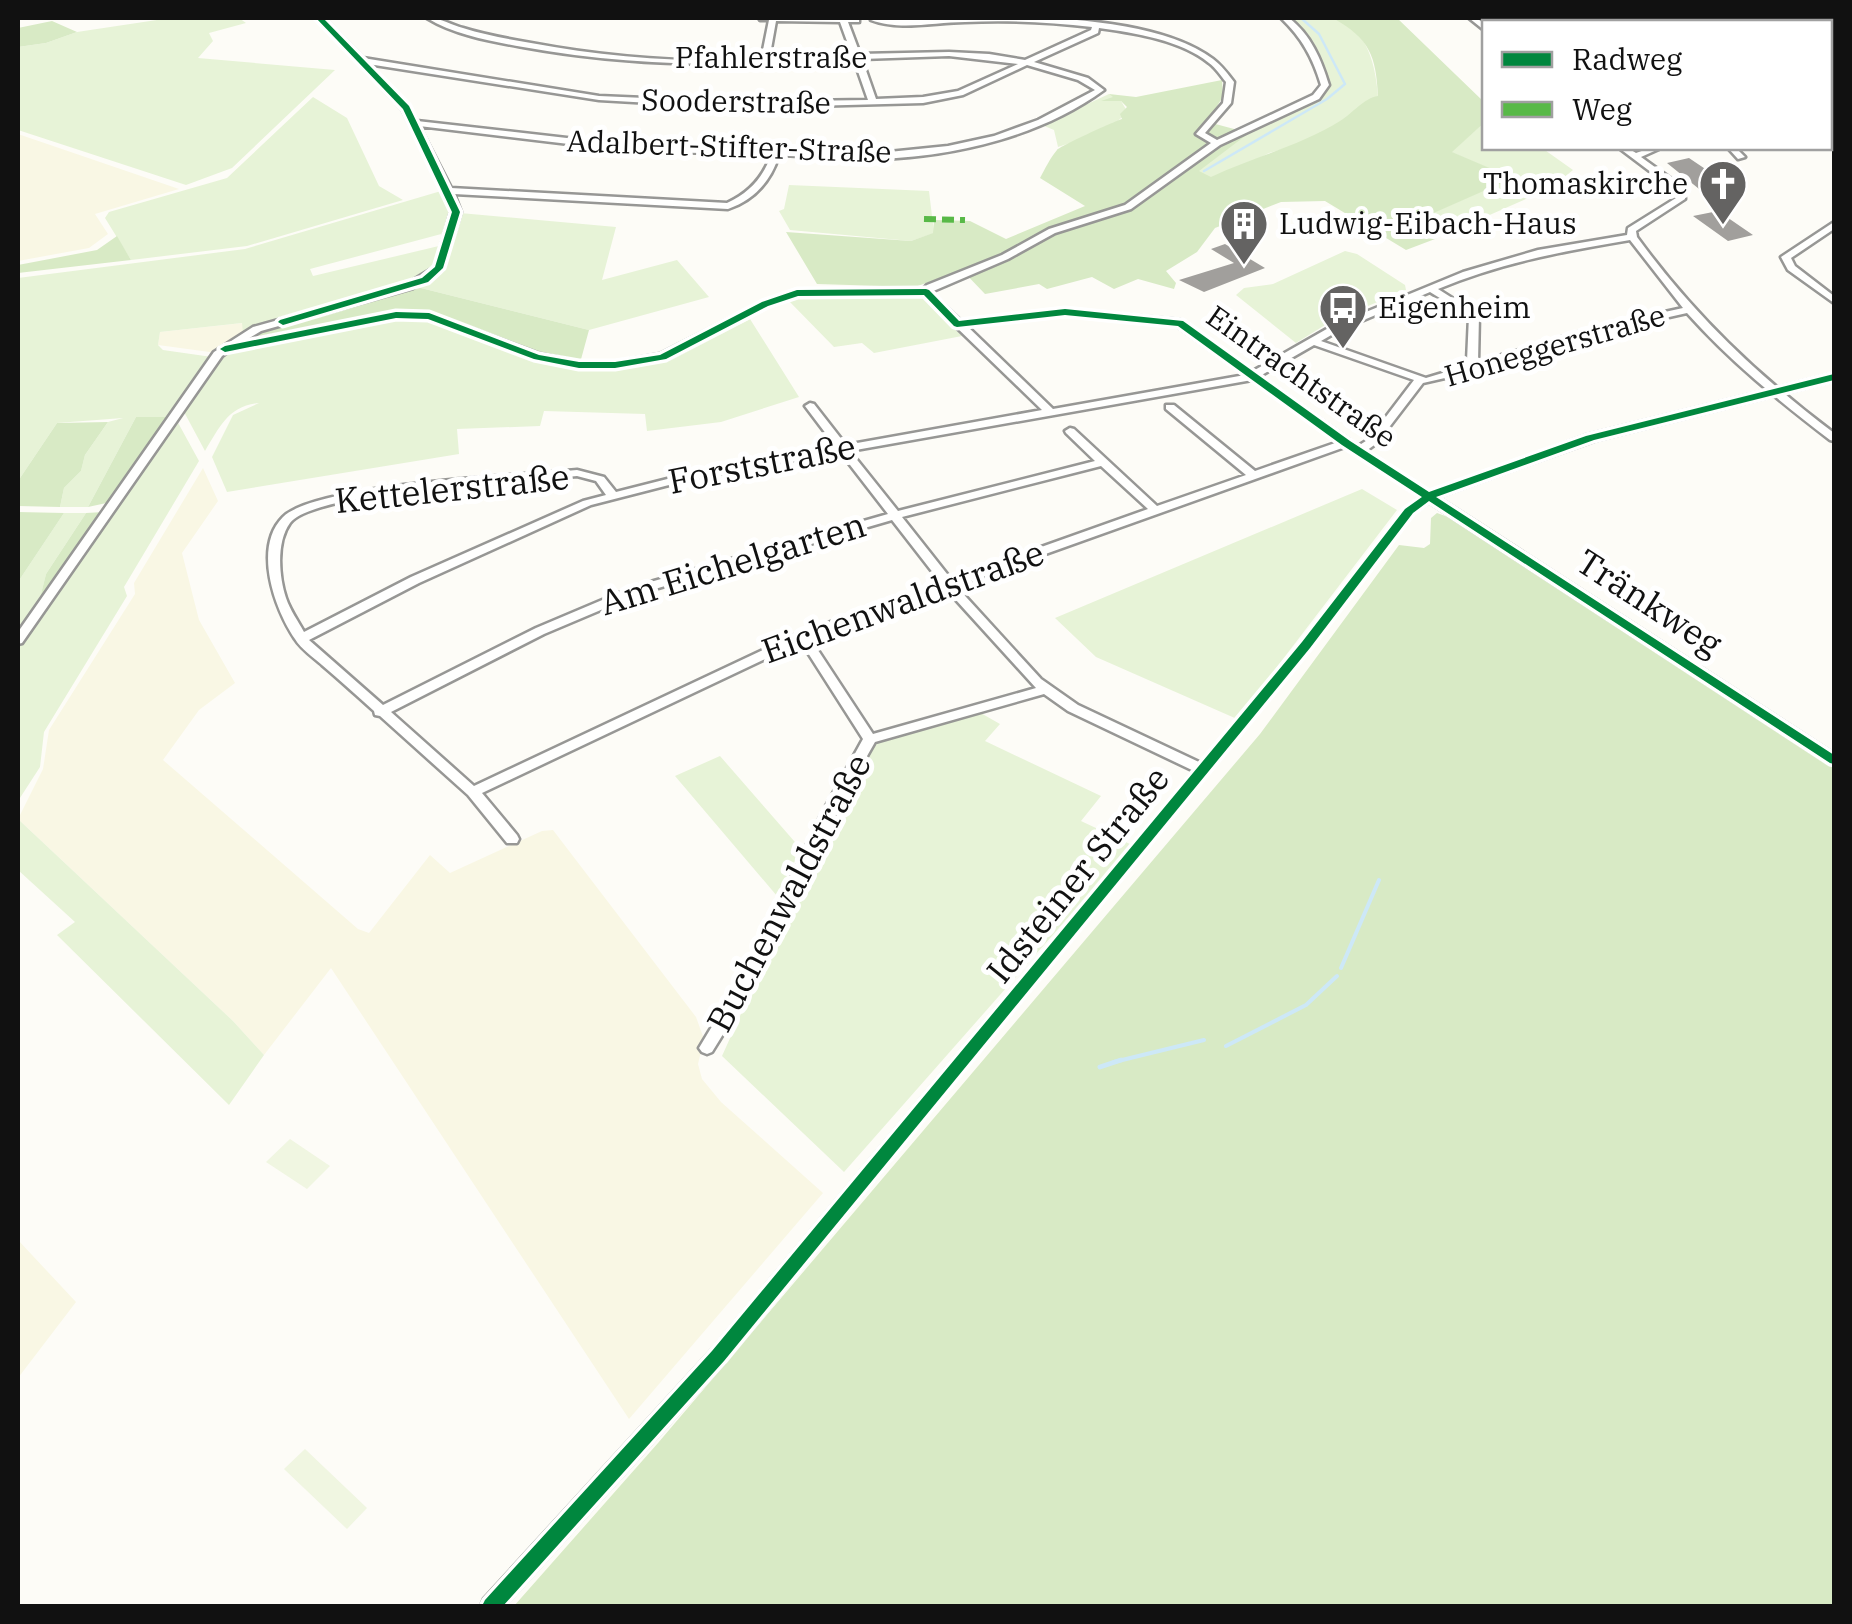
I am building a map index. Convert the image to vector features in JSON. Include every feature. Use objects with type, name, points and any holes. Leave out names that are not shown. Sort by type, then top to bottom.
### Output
[{"type":"street","points":[[18,640],[188,393],[225,349],[257,329],[410,286],[434,274],[456,212],[448,191],[406,108],[320,18]]},
{"type":"street","name":"Pfahlerstraße","points":[[431,18],[482,34],[567,50],[708,62],[948,54],[1033,61],[1095,84],[1100,90],[1094,95]]},
{"type":"street","points":[[764,18],[979,19],[1108,27],[1190,50],[1224,72],[1231,87],[1229,98],[1200,134],[1218,143]]},
{"type":"street","points":[[764,63],[774,18]]},
{"type":"street","points":[[1108,27],[1123,18]]},
{"type":"street","points":[[926,292],[1004,258],[1052,230],[1128,207],[1218,143],[1322,91],[1325,85],[1309,43],[1300,29],[1285,18]]},
{"type":"street","points":[[844,21],[873,102]]},
{"type":"street","name":"Sooderstraße","points":[[360,60],[382,60],[538,90],[622,100],[737,105],[873,102],[950,95],[1078,41],[1096,26]]},
{"type":"street","name":"Adalbert-Stifter-Straße","points":[[415,123],[554,141],[775,155],[879,156],[964,146],[1028,128],[1094,95]]},
{"type":"street","points":[[1627,150],[1678,186],[1682,194],[1635,226],[1632,237]]},
{"type":"street","points":[[1636,156],[1652,150]]},
{"type":"street","points":[[1734,150],[1741,157]]},
{"type":"street","points":[[448,191],[728,206],[738,203],[771,171],[775,155]]},
{"type":"street","points":[[1833,226],[1786,257],[1791,268],[1834,300]]},
{"type":"street","points":[[1251,377],[1312,341],[1430,288],[1505,261],[1632,237]]},
{"type":"street","points":[[1632,237],[1686,310],[1772,392],[1834,438]]},
{"type":"street","points":[[1430,288],[1474,315],[1472,361],[1476,368]]},
{"type":"street","points":[[225,349],[396,315],[428,316],[537,358],[579,365],[614,365],[663,357],[765,304],[797,293],[926,292],[1050,412]]},
{"type":"street","name":"Honeggerstraße","points":[[1312,341],[1419,380],[1434,380],[1600,329],[1686,310]]},
{"type":"street","name":"Eintrachtstraße","points":[[957,324],[1066,312],[1167,320],[1190,328],[1251,377],[1430,495]]},
{"type":"street","name":"Forststraße","points":[[300,639],[535,524],[614,496],[699,474],[842,447],[1251,377]]},
{"type":"street","name":"Idsteiner Straße","points":[[491,1606],[718,1356],[1306,646],[1399,522],[1430,495],[1590,438],[1834,378]]},
{"type":"street","points":[[1358,451],[1373,441],[1419,380]]},
{"type":"street","points":[[810,406],[948,584],[1044,690],[1073,708],[1203,770]]},
{"type":"street","points":[[1170,408],[1254,476]]},
{"type":"street","points":[[1070,432],[1156,510]]},
{"type":"street","name":"Eichenwaldstraße","points":[[474,792],[803,636],[1346,443]]},
{"type":"street","name":"Am Eichelgarten","points":[[380,712],[593,606],[708,568],[1103,462]]},
{"type":"street","name":"Kettelerstraße","points":[[512,839],[474,792],[300,639],[280,598],[273,548],[285,522],[308,507],[380,491],[578,472],[600,479],[614,496]]},
{"type":"street","name":"Tränkweg","points":[[1430,495],[1834,760]]},
{"type":"street","name":"Buchenwaldstraße","points":[[803,636],[870,738]]},
{"type":"street","name":"Buchenwaldstraße","points":[[707,1048],[732,1012],[833,800],[870,738],[1044,690]]},
{"type":"shaded area","points":[[18,134],[179,189],[95,214],[108,234],[89,248],[18,261]]},
{"type":"shaded area","points":[[243,323],[243,333],[217,353],[158,345],[160,332]]},
{"type":"shaded area","points":[[203,468],[218,501],[182,553],[199,620],[235,683],[199,710],[163,760],[358,929],[369,933],[430,855],[450,873],[542,831],[553,830],[696,1017],[704,1039],[698,1064],[702,1079],[721,1102],[823,1193],[629,1419],[331,968],[264,1055],[233,1021],[18,819],[43,769],[49,730],[135,594],[134,583]]},
{"type":"shaded area","points":[[18,1240],[76,1302],[18,1378]]},
{"type":"green space","points":[[170,18],[239,18],[246,23],[209,33],[213,41],[198,58],[335,70],[232,168],[186,185],[18,130],[18,47],[46,43],[77,32]]},
{"type":"green space","points":[[1285,18],[1334,18],[1355,30],[1372,61],[1378,97],[1307,142],[1269,153],[1224,177],[1174,188],[1212,150],[1315,97],[1325,84],[1300,29]]},
{"type":"green space","points":[[1333,18],[1397,18],[1482,100],[1482,125],[1452,152],[1513,178],[1411,223],[1435,239],[1406,250],[1325,201],[1281,202],[1215,228],[1197,252],[1166,271],[1176,283],[1174,289],[1138,279],[1114,289],[1092,277],[1047,289],[1039,284],[985,294],[962,270],[915,287],[817,284],[786,232],[911,241],[933,233],[934,220],[970,221],[1006,239],[1085,206],[1040,178],[1057,150],[1122,119],[1120,114],[1127,107],[1121,101],[1101,101],[1113,97],[1109,94],[1136,97],[1222,80],[1223,96],[1208,122],[1249,133],[1199,171],[1211,177],[1309,137],[1378,96],[1373,59],[1355,33]]},
{"type":"green space","points":[[52,21],[77,32],[46,43],[18,47],[18,28]]},
{"type":"green space","points":[[1109,94],[1121,101],[1127,111],[1096,133],[1058,147],[1054,130],[1042,125]]},
{"type":"green space","points":[[313,97],[347,118],[379,186],[403,200],[247,246],[131,260],[105,218],[109,212],[227,178]]},
{"type":"green space","points":[[1482,125],[1482,150],[1545,150],[1573,170],[1551,188],[1435,239],[1410,223],[1511,178],[1451,152]]},
{"type":"green space","points":[[789,185],[929,191],[934,233],[911,241],[790,230],[779,211],[784,209]]},
{"type":"green space","points":[[441,191],[452,206],[445,233],[310,269],[313,276],[443,245],[433,273],[410,285],[243,333],[242,323],[160,332],[158,345],[163,350],[212,357],[169,417],[136,417],[88,507],[60,507],[64,488],[81,471],[85,455],[108,422],[123,418],[57,423],[18,481],[18,278],[245,249]]},
{"type":"green space","points":[[460,213],[616,227],[602,280],[677,260],[709,297],[589,330],[417,287],[441,274]]},
{"type":"green space","points":[[117,236],[131,260],[18,273],[18,265],[97,250]]},
{"type":"green space","points":[[1345,251],[1357,254],[1405,285],[1406,290],[1330,322],[1296,343],[1236,295],[1244,288],[1273,284]]},
{"type":"green space","points":[[417,287],[589,330],[580,363],[539,356],[428,315],[396,313],[243,342],[263,329]]},
{"type":"green space","points":[[819,294],[919,295],[962,336],[874,353],[862,343],[834,347],[788,300]]},
{"type":"green space","points":[[397,318],[437,324],[538,359],[601,369],[629,368],[656,361],[750,319],[799,397],[721,422],[647,431],[645,414],[544,411],[540,426],[457,429],[459,454],[227,492],[212,457],[233,415],[259,403],[232,413],[205,451],[183,410],[226,353]]},
{"type":"green space","points":[[136,417],[169,417],[111,502],[88,507]]},
{"type":"green space","points":[[176,419],[199,461],[124,587],[127,596],[44,732],[40,767],[18,801],[18,641]]},
{"type":"green space","points":[[108,422],[85,455],[81,471],[64,488],[60,507],[18,506],[18,481],[57,423]]},
{"type":"green space","points":[[1362,489],[1397,510],[1237,719],[1096,657],[1055,618]]},
{"type":"green space","points":[[18,512],[64,513],[18,582]]},
{"type":"green space","points":[[104,512],[38,606],[46,574],[86,513]]},
{"type":"green space","points":[[64,513],[86,513],[46,574],[38,606],[18,634],[18,582]]},
{"type":"green space","points":[[1437,513],[1459,521],[1834,767],[1834,1606],[514,1606],[658,1443],[1260,734],[1399,545],[1424,548],[1430,544],[1431,518]]},
{"type":"green space","points":[[979,712],[1000,724],[985,741],[1101,796],[1081,821],[1132,845],[844,1172],[722,1056],[838,798],[876,740]]},
{"type":"green space","points":[[720,756],[801,849],[777,896],[675,776]]},
{"type":"green space","points":[[18,819],[233,1021],[264,1055],[229,1105],[57,935],[75,922],[18,870]]},
{"type":"green space","points":[[290,1139],[330,1166],[307,1189],[266,1162]]},
{"type":"green space","points":[[305,1449],[367,1508],[347,1529],[284,1469]]},
{"type":"building","points":[[1689,158],[1732,187],[1704,193],[1667,163]]},
{"type":"building","name":"Thomaskirche","points":[[1718,211],[1753,235],[1728,241],[1693,216]]},
{"type":"building","name":"Ludwig-Eibach-Haus","points":[[1225,244],[1265,268],[1204,292],[1179,280],[1234,263],[1211,249]]},
{"type":"waterway","points":[[1204,171],[1327,99],[1345,84],[1319,34],[1301,18]]},
{"type":"waterway","points":[[1341,968],[1379,880]]},
{"type":"waterway","points":[[1226,1046],[1306,1005],[1337,976]]},
{"type":"waterway","points":[[1118,1061],[1204,1040]]},
{"type":"waterway","points":[[1100,1067],[1118,1061]]},
{"type":"marked path","points":[[924,219],[965,220]]},
{"type":"cycle path","points":[[283,322],[425,280],[439,268],[456,212],[406,108],[320,18]]},
{"type":"cycle path","points":[[225,349],[396,315],[429,316],[537,357],[579,365],[615,365],[663,357],[765,304],[797,293],[926,292],[957,324],[1065,312],[1180,323],[1346,443],[1834,760]]},
{"type":"cycle path","points":[[491,1606],[718,1356],[1306,645],[1409,511],[1431,495],[1590,438],[1834,377]]},
{"type":"place","name":"Thomaskirche","points":[[1723,226]]},
{"type":"place","name":"Ludwig-Eibach-Haus","points":[[1244,266]]},
{"type":"place","name":"Eigenheim","points":[[1343,350]]}]
